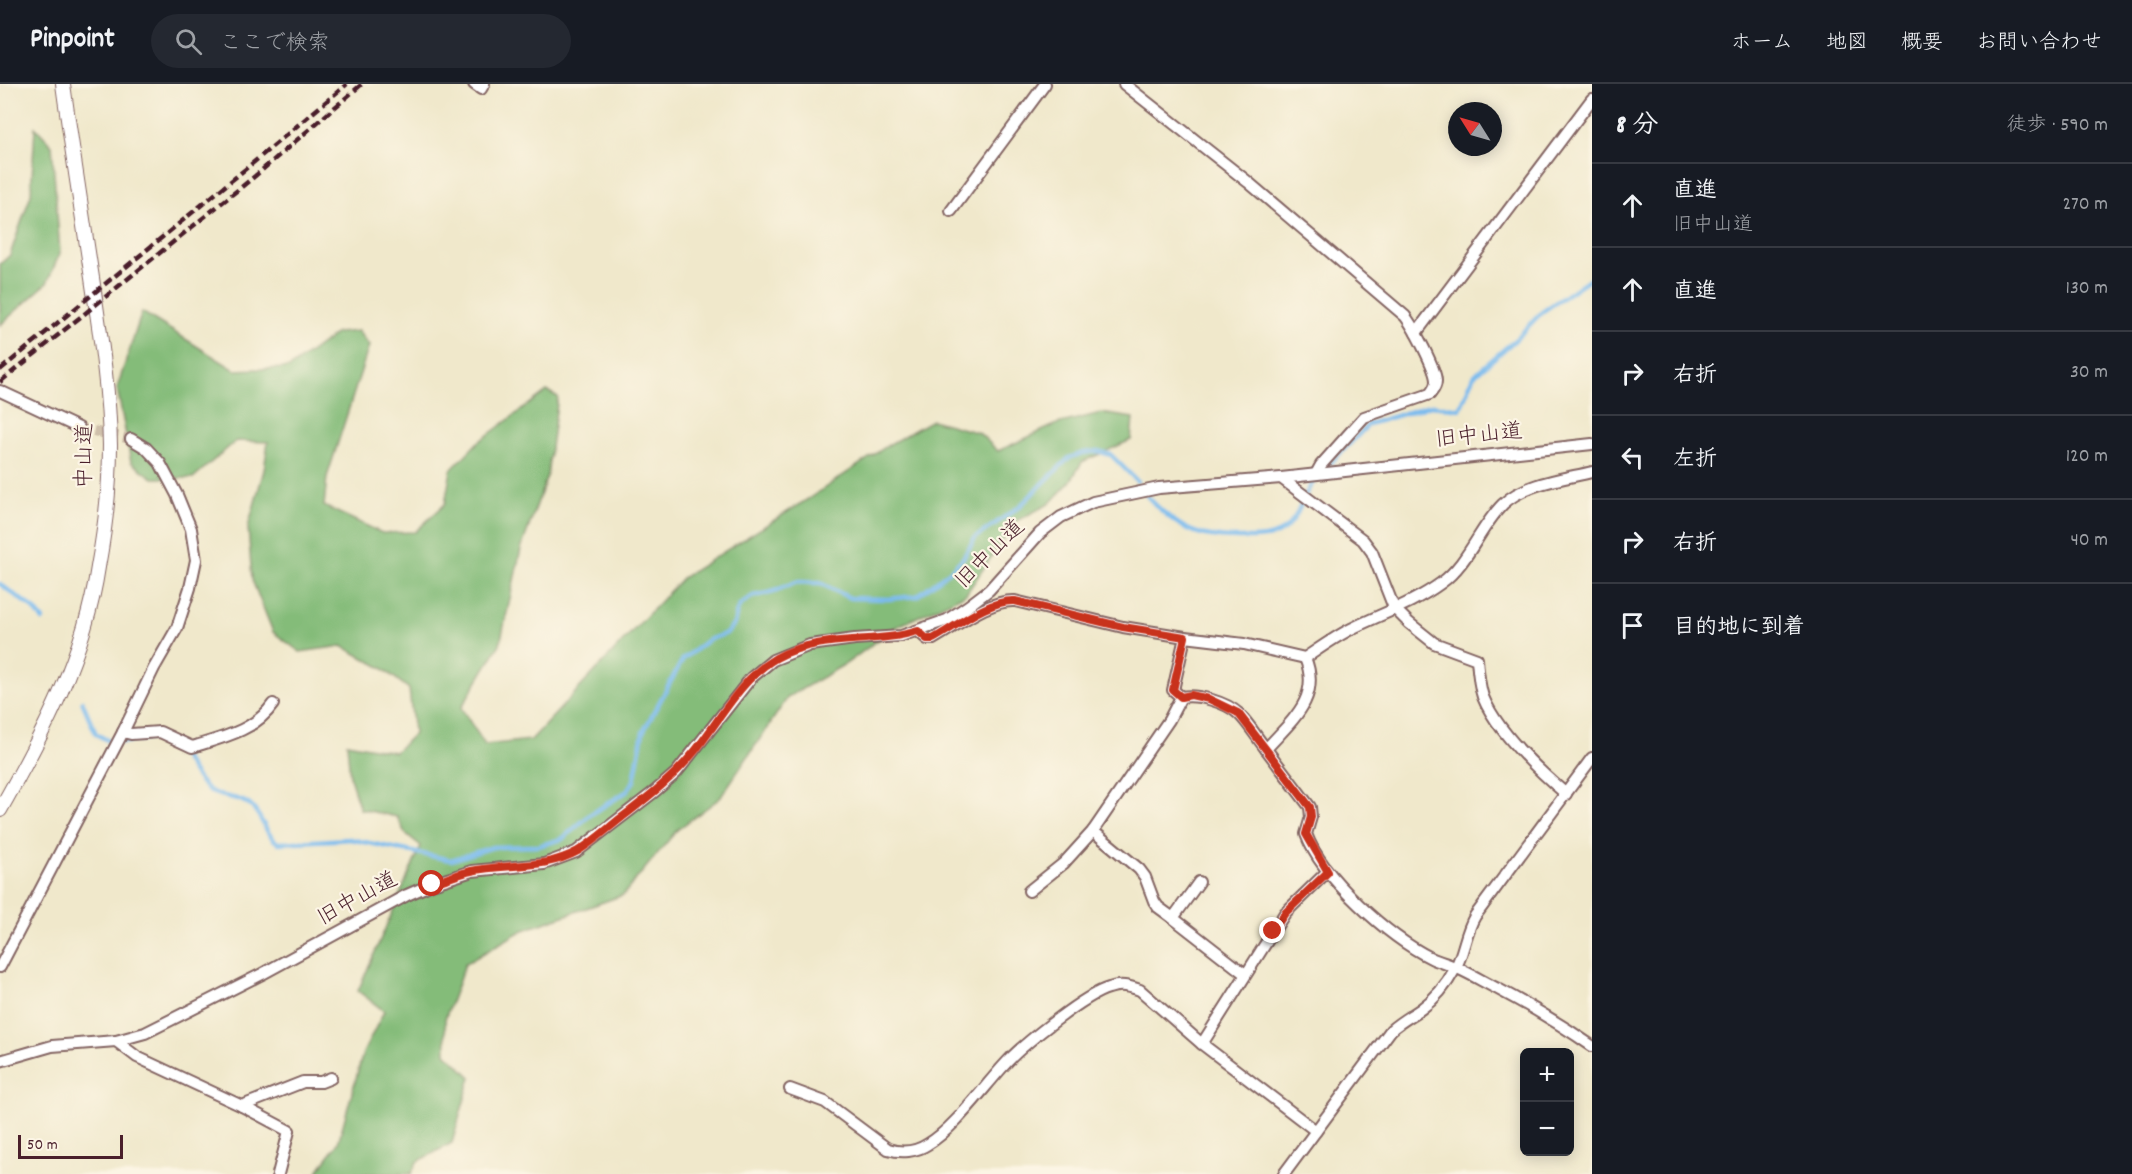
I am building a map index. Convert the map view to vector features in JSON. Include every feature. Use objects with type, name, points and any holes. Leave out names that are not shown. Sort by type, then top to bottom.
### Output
[{"type":"street","name":"中山道","points":[[0,810],[41,737],[74,660],[98,568],[109,469],[104,357],[63,84]]},
{"type":"street","points":[[474,84],[481,89],[484,84]]},
{"type":"street","points":[[951,211],[1045,84]]},
{"type":"street","points":[[1124,84],[1248,182],[1405,316],[1416,333],[1435,375],[1435,387],[1430,394],[1421,398],[1364,417],[1316,474]]},
{"type":"street","points":[[1416,333],[1592,99]]},
{"type":"street","points":[[0,391],[79,428]]},
{"type":"street","points":[[0,968],[154,668],[177,628],[190,588],[196,560],[191,529],[159,463],[146,448],[131,439]]},
{"type":"street","name":"旧中山道","points":[[0,1060],[52,1046],[116,1041],[145,1033],[432,884],[472,871],[544,864],[576,852],[676,773],[751,678],[773,660],[810,645],[855,639],[886,639],[918,631],[947,620],[979,599],[1040,532],[1061,517],[1093,502],[1159,488],[1281,478],[1592,444]]},
{"type":"street","points":[[918,631],[927,639],[933,639],[992,605],[1007,600],[1123,627],[1244,644],[1305,658],[1348,630],[1428,592],[1458,568],[1502,505],[1514,496],[1528,489],[1592,472]]},
{"type":"street","points":[[1281,478],[1363,540],[1372,552],[1394,608],[1409,623],[1434,643],[1477,659],[1482,690],[1491,712],[1541,772],[1566,794]]},
{"type":"street","points":[[1181,697],[1173,690],[1185,637]]},
{"type":"street","points":[[1266,749],[1308,697],[1311,684],[1305,658]]},
{"type":"street","points":[[1181,697],[1191,695],[1209,699],[1238,713],[1310,807],[1311,817],[1306,834],[1328,872],[1376,920],[1407,944],[1499,989],[1562,1025],[1592,1046]]},
{"type":"street","points":[[1029,891],[1064,863],[1093,831],[1169,720],[1181,697]]},
{"type":"street","points":[[123,732],[131,734],[160,732],[192,747],[248,728],[259,721],[273,704]]},
{"type":"street","points":[[1284,1174],[1391,1030],[1430,1001],[1456,968],[1470,924],[1475,916],[1592,758]]},
{"type":"street","points":[[1093,831],[1139,869],[1158,907],[1245,974]]},
{"type":"street","points":[[1202,1044],[1285,913],[1328,872]]},
{"type":"street","points":[[1173,918],[1199,882]]},
{"type":"street","points":[[790,1089],[825,1102],[888,1149],[906,1152],[928,1144],[940,1134],[1026,1044],[1056,1021],[1106,988],[1129,985],[1140,990],[1202,1044],[1316,1131]]},
{"type":"street","points":[[116,1041],[137,1057],[242,1106],[289,1131],[278,1174]]},
{"type":"street","points":[[242,1106],[303,1082],[321,1082],[331,1078]]},
{"type":"green space","points":[[35,127],[52,145],[60,253],[47,283],[0,325],[0,264],[10,255],[31,194]]},
{"type":"green space","points":[[142,312],[235,370],[289,368],[337,333],[358,331],[369,346],[327,477],[324,506],[382,533],[415,532],[445,504],[451,470],[477,443],[547,391],[558,397],[547,476],[521,549],[500,644],[461,708],[485,745],[531,740],[682,578],[808,499],[890,444],[932,420],[979,433],[998,451],[1057,424],[1101,413],[1133,418],[1131,440],[1082,462],[1070,482],[1049,504],[1016,521],[966,594],[896,627],[847,663],[788,697],[720,798],[677,830],[623,895],[521,931],[465,964],[445,1019],[446,1053],[471,1077],[452,1143],[417,1162],[411,1174],[316,1174],[338,1143],[363,1053],[384,1011],[358,991],[421,846],[405,833],[397,817],[360,809],[350,778],[347,743],[395,752],[414,734],[409,689],[382,668],[342,646],[300,652],[273,632],[252,580],[248,527],[264,470],[268,442],[236,441],[193,478],[153,478],[131,462],[117,388]]},
{"type":"waterway","points":[[1331,463],[1369,424],[1432,405],[1460,409],[1473,377],[1516,339],[1542,312],[1592,277]]},
{"type":"waterway","points":[[123,742],[156,738],[168,741],[182,754],[206,788],[218,795],[244,801],[252,807],[270,835],[278,843],[350,839],[451,860],[493,847],[538,846],[562,839],[591,814],[626,792],[634,781],[643,732],[683,659],[708,640],[727,633],[734,624],[740,605],[753,596],[769,593],[797,582],[820,583],[850,598],[888,599],[917,596],[950,571],[963,558],[975,538],[1020,506],[1069,458],[1098,451],[1111,455],[1137,481]]},
{"type":"waterway","points":[[1147,496],[1180,525],[1202,534],[1230,538],[1262,537],[1277,534],[1291,523],[1314,481]]},
{"type":"waterway","points":[[0,584],[34,609],[43,620]]},
{"type":"waterway","points":[[82,701],[96,734],[109,741]]},
{"type":"tunnel","points":[[79,428],[131,439]]},
{"type":"railway","points":[[0,370],[347,84]]},
{"type":"railway","points":[[0,382],[255,176],[362,84]]},
{"type":"route","points":[[432,884],[472,871],[544,864],[563,858],[589,844],[676,773],[751,678],[784,654],[810,645],[855,639],[886,639],[918,631],[921,636],[933,639],[992,605],[1007,600],[1123,627],[1185,637],[1173,690],[1175,693],[1181,697],[1191,695],[1209,699],[1238,713],[1310,807],[1311,817],[1306,834],[1328,872],[1285,913],[1273,931]]}]
